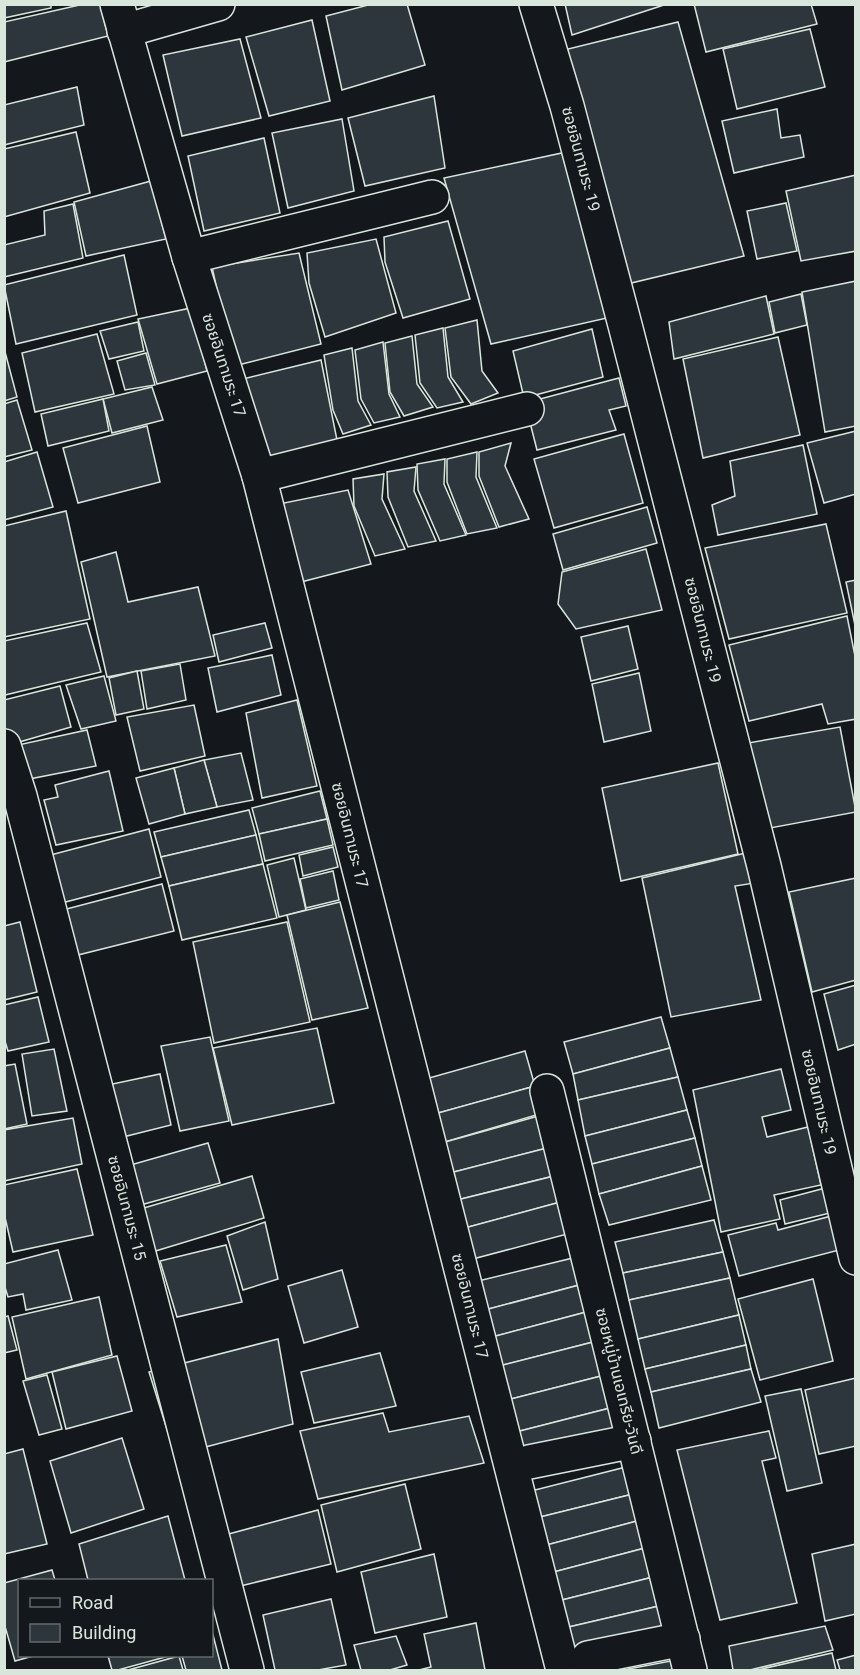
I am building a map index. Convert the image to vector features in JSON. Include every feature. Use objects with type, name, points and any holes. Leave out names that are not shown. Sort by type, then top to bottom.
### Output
[{"type":"street","points":[[121,18],[218,4]]},
{"type":"street","name":"ซอยอินทามระ 19","points":[[536,4],[567,106],[758,843],[855,1258]]},
{"type":"street","name":"ซอยอินทามระ 17","points":[[121,18],[189,257],[259,476],[575,1664]]},
{"type":"street","points":[[189,257],[432,197]]},
{"type":"street","points":[[259,476],[527,409]]},
{"type":"street","name":"ซอยอินทามระ 15","points":[[4,746],[20,796],[247,1671]]},
{"type":"street","name":"ซอยหมู่บ้านเอเทรีย-วันดี","points":[[547,1091],[686,1655]]},
{"type":"street","points":[[529,1462],[634,1441]]},
{"type":"street","points":[[575,1664],[686,1655]]},
{"type":"building","points":[[4,4],[51,4],[51,8],[4,18]]},
{"type":"building","points":[[84,4],[100,4],[108,36],[4,62],[4,22]]},
{"type":"building","points":[[372,4],[407,4],[425,65],[342,90],[326,16]]},
{"type":"building","points":[[565,4],[667,4],[572,35]]},
{"type":"building","points":[[694,4],[811,4],[817,24],[706,52]]},
{"type":"building","points":[[312,20],[330,101],[269,116],[246,37]]},
{"type":"building","points":[[678,22],[744,256],[627,284],[564,50]]},
{"type":"building","points":[[810,29],[825,87],[737,109],[723,49]]},
{"type":"building","points":[[240,39],[261,118],[182,136],[163,55]]},
{"type":"building","points":[[77,87],[84,125],[4,145],[4,105]]},
{"type":"building","points":[[434,96],[445,168],[365,186],[348,118]]},
{"type":"building","points":[[777,109],[781,138],[800,135],[804,157],[734,173],[722,121]]},
{"type":"building","points":[[342,119],[354,191],[288,208],[272,133]]},
{"type":"building","points":[[76,132],[90,193],[4,217],[4,149]]},
{"type":"building","points":[[264,138],[280,213],[204,231],[188,156]]},
{"type":"building","points":[[562,153],[607,318],[491,344],[444,178]]},
{"type":"building","points":[[856,175],[856,251],[801,261],[786,191]]},
{"type":"building","points":[[151,181],[166,239],[86,256],[74,202]]},
{"type":"building","points":[[786,203],[797,251],[757,259],[747,211]]},
{"type":"building","points":[[73,204],[83,258],[4,277],[4,245],[45,235],[44,211]]},
{"type":"building","points":[[448,221],[470,299],[403,318],[385,262],[384,237]]},
{"type":"building","points":[[376,239],[396,313],[325,337],[309,283],[307,253]]},
{"type":"building","points":[[299,253],[321,344],[234,366],[212,267]]},
{"type":"building","points":[[124,255],[137,315],[16,344],[4,285]]},
{"type":"building","points":[[856,281],[856,426],[825,432],[802,292]]},
{"type":"building","points":[[801,294],[807,325],[775,333],[769,302]]},
{"type":"building","points":[[766,296],[774,334],[674,359],[669,322]]},
{"type":"building","points":[[191,308],[207,371],[157,384],[138,319]]},
{"type":"building","points":[[477,320],[482,371],[498,393],[471,404],[451,377],[445,328]]},
{"type":"building","points":[[138,322],[144,351],[109,359],[100,331]]},
{"type":"building","points":[[443,328],[448,377],[463,402],[437,408],[420,383],[415,335]]},
{"type":"building","points":[[592,329],[603,377],[524,398],[513,351]]},
{"type":"building","points":[[97,334],[114,394],[35,412],[22,353]]},
{"type":"building","points":[[412,336],[417,384],[433,407],[404,416],[390,392],[385,343]]},
{"type":"building","points":[[778,337],[800,435],[703,458],[683,359]]},
{"type":"building","points":[[383,342],[389,394],[400,417],[374,423],[361,399],[355,350]]},
{"type":"building","points":[[4,348],[17,397],[4,401]]},
{"type":"building","points":[[352,348],[358,401],[371,425],[343,434],[333,410],[324,355]]},
{"type":"building","points":[[146,353],[155,385],[125,390],[117,361]]},
{"type":"building","points":[[321,360],[337,440],[264,459],[243,379]]},
{"type":"building","points":[[619,378],[626,406],[609,410],[616,430],[537,450],[525,403]]},
{"type":"building","points":[[152,387],[163,420],[112,433],[103,399]]},
{"type":"building","points":[[103,399],[109,431],[48,446],[41,414]]},
{"type":"building","points":[[17,400],[32,450],[4,457],[4,404]]},
{"type":"building","points":[[147,426],[160,482],[78,503],[63,448]]},
{"type":"building","points":[[856,431],[856,494],[824,503],[807,443]]},
{"type":"building","points":[[624,434],[643,503],[554,528],[534,459]]},
{"type":"building","points":[[511,443],[505,466],[529,519],[499,527],[479,476],[479,452]]},
{"type":"building","points":[[803,445],[817,514],[718,535],[712,505],[735,496],[730,461]]},
{"type":"building","points":[[37,452],[53,507],[4,520],[4,462]]},
{"type":"building","points":[[477,452],[476,477],[497,528],[467,534],[447,482],[447,459]]},
{"type":"building","points":[[445,459],[444,484],[466,535],[440,541],[418,490],[417,464]]},
{"type":"building","points":[[416,467],[414,491],[436,541],[408,547],[388,497],[387,472]]},
{"type":"building","points":[[384,474],[382,499],[405,549],[375,556],[354,506],[353,479]]},
{"type":"building","points":[[348,490],[371,564],[297,583],[279,504]]},
{"type":"building","points":[[647,507],[657,543],[563,570],[553,534]]},
{"type":"building","points":[[66,511],[90,619],[4,637],[4,526]]},
{"type":"building","points":[[826,524],[847,613],[729,639],[705,548]]},
{"type":"building","points":[[646,549],[662,610],[576,629],[558,604],[562,572]]},
{"type":"building","points":[[116,552],[128,602],[198,587],[215,656],[107,677],[81,562]]},
{"type":"building","points":[[856,580],[856,630],[846,582]]},
{"type":"building","points":[[847,616],[856,661],[856,719],[828,724],[822,704],[749,721],[729,645]]},
{"type":"building","points":[[87,623],[101,672],[5,695],[4,641]]},
{"type":"building","points":[[265,623],[272,648],[219,662],[213,635]]},
{"type":"building","points":[[628,626],[638,669],[591,681],[581,637]]},
{"type":"building","points":[[272,655],[281,695],[217,712],[208,668]]},
{"type":"building","points":[[180,664],[186,700],[147,709],[141,671]]},
{"type":"building","points":[[137,671],[144,709],[116,715],[109,678]]},
{"type":"building","points":[[639,673],[651,731],[604,742],[592,684]]},
{"type":"building","points":[[104,676],[116,721],[81,729],[66,685]]},
{"type":"building","points":[[60,686],[71,727],[9,745],[4,726],[4,700]]},
{"type":"building","points":[[297,700],[317,786],[262,798],[246,713]]},
{"type":"building","points":[[194,705],[205,756],[140,771],[127,717]]},
{"type":"building","points":[[840,727],[856,812],[765,829],[748,743]]},
{"type":"building","points":[[87,730],[96,766],[24,780],[18,745]]},
{"type":"building","points":[[241,753],[253,800],[217,807],[204,760]]},
{"type":"building","points":[[204,760],[217,807],[185,814],[174,768]]},
{"type":"building","points":[[718,763],[738,854],[621,881],[602,788]]},
{"type":"building","points":[[174,768],[185,814],[149,824],[136,778]]},
{"type":"building","points":[[109,771],[123,831],[56,845],[44,800],[58,797],[55,785]]},
{"type":"building","points":[[320,791],[327,819],[259,834],[252,808]]},
{"type":"building","points":[[249,810],[256,835],[161,857],[154,832]]},
{"type":"building","points":[[327,819],[333,845],[265,861],[259,834]]},
{"type":"building","points":[[149,829],[161,877],[54,905],[43,857]]},
{"type":"building","points":[[256,835],[263,864],[169,886],[161,857]]},
{"type":"building","points":[[333,847],[338,867],[303,876],[299,855]]},
{"type":"building","points":[[754,851],[761,882],[735,886],[761,1000],[671,1017],[642,878]]},
{"type":"building","points":[[294,858],[306,910],[279,917],[267,865]]},
{"type":"building","points":[[263,864],[277,918],[182,940],[169,886]]},
{"type":"building","points":[[333,871],[339,900],[306,908],[300,879]]},
{"type":"building","points":[[856,878],[856,980],[812,992],[789,892]]},
{"type":"building","points":[[162,884],[174,931],[66,958],[55,912]]},
{"type":"building","points":[[340,902],[368,1008],[312,1020],[287,915]]},
{"type":"building","points":[[20,922],[37,992],[4,1000],[4,926]]},
{"type":"building","points":[[287,922],[310,1022],[214,1043],[193,942]]},
{"type":"building","points":[[856,985],[856,1044],[838,1050],[824,994]]},
{"type":"building","points":[[38,997],[49,1042],[8,1051],[4,1038],[4,1005]]},
{"type":"building","points":[[661,1017],[670,1048],[573,1074],[564,1042]]},
{"type":"building","points":[[317,1028],[334,1103],[232,1125],[213,1048]]},
{"type":"building","points":[[210,1037],[229,1121],[180,1131],[161,1046]]},
{"type":"building","points":[[670,1048],[678,1077],[578,1100],[573,1074]]},
{"type":"building","points":[[54,1049],[67,1111],[32,1116],[22,1054]]},
{"type":"building","points":[[525,1051],[535,1086],[431,1115],[422,1080]]},
{"type":"building","points":[[15,1064],[27,1124],[4,1129],[4,1066]]},
{"type":"building","points":[[781,1069],[791,1110],[762,1117],[767,1137],[808,1127],[821,1185],[774,1195],[780,1219],[721,1232],[693,1090]]},
{"type":"building","points":[[160,1074],[171,1125],[115,1139],[103,1086]]},
{"type":"building","points":[[678,1077],[687,1110],[585,1136],[578,1100]]},
{"type":"building","points":[[535,1086],[543,1113],[438,1144],[431,1115]]},
{"type":"building","points":[[687,1110],[695,1138],[592,1164],[585,1136]]},
{"type":"building","points":[[542,1115],[551,1147],[446,1174],[438,1144]]},
{"type":"building","points":[[73,1118],[82,1164],[4,1181],[4,1130]]},
{"type":"building","points":[[695,1138],[702,1166],[599,1194],[592,1164]]},
{"type":"building","points":[[208,1143],[220,1183],[137,1206],[127,1166]]},
{"type":"building","points":[[551,1147],[558,1175],[453,1201],[446,1174]]},
{"type":"building","points":[[702,1166],[711,1200],[609,1225],[599,1194]]},
{"type":"building","points":[[77,1169],[93,1235],[13,1252],[4,1213],[4,1185]]},
{"type":"building","points":[[558,1175],[564,1201],[461,1229],[453,1201]]},
{"type":"building","points":[[252,1176],[264,1218],[149,1253],[137,1210]]},
{"type":"building","points":[[829,1187],[834,1212],[785,1224],[780,1200]]},
{"type":"building","points":[[564,1201],[571,1233],[469,1260],[461,1229]]},
{"type":"building","points":[[835,1215],[843,1249],[739,1276],[728,1235],[776,1223],[778,1230]]},
{"type":"building","points":[[714,1220],[723,1252],[623,1273],[615,1242]]},
{"type":"building","points":[[265,1222],[278,1279],[243,1290],[227,1236]]},
{"type":"building","points":[[226,1245],[242,1302],[177,1317],[160,1261]]},
{"type":"building","points":[[58,1250],[72,1300],[26,1310],[23,1294],[8,1297],[4,1284],[4,1264]]},
{"type":"building","points":[[723,1252],[730,1278],[629,1300],[623,1273]]},
{"type":"building","points":[[577,1257],[583,1284],[481,1311],[474,1282]]},
{"type":"building","points":[[342,1270],[358,1327],[304,1343],[288,1286]]},
{"type":"building","points":[[730,1278],[739,1315],[638,1339],[629,1300]]},
{"type":"building","points":[[813,1279],[833,1361],[760,1380],[738,1299]]},
{"type":"building","points":[[583,1284],[590,1311],[488,1338],[481,1311]]},
{"type":"building","points":[[99,1297],[112,1355],[26,1379],[12,1317]]},
{"type":"building","points":[[590,1311],[597,1341],[495,1367],[488,1338]]},
{"type":"building","points":[[739,1315],[746,1345],[645,1369],[638,1339]]},
{"type":"building","points":[[8,1316],[17,1350],[4,1353],[4,1317]]},
{"type":"building","points":[[278,1339],[293,1424],[175,1455],[149,1372]]},
{"type":"building","points":[[597,1341],[605,1375],[503,1401],[495,1367]]},
{"type":"building","points":[[746,1345],[751,1369],[651,1392],[645,1369]]},
{"type":"building","points":[[380,1353],[396,1406],[314,1423],[301,1372]]},
{"type":"building","points":[[117,1356],[132,1411],[66,1429],[52,1372]]},
{"type":"building","points":[[751,1369],[761,1402],[659,1428],[651,1392]]},
{"type":"building","points":[[47,1375],[62,1429],[39,1435],[23,1381]]},
{"type":"building","points":[[605,1375],[614,1407],[512,1433],[503,1401]]},
{"type":"building","points":[[856,1378],[856,1446],[819,1454],[805,1390]]},
{"type":"building","points":[[801,1389],[822,1483],[787,1491],[765,1396]]},
{"type":"building","points":[[614,1407],[621,1436],[520,1465],[512,1433]]},
{"type":"building","points":[[383,1413],[389,1432],[469,1416],[484,1463],[318,1499],[300,1431]]},
{"type":"building","points":[[769,1431],[776,1458],[762,1461],[797,1603],[720,1620],[677,1450]]},
{"type":"building","points":[[122,1438],[144,1509],[71,1533],[50,1461]]},
{"type":"building","points":[[23,1449],[47,1544],[4,1554],[4,1454]]},
{"type":"building","points":[[626,1467],[633,1494],[532,1519],[527,1492]]},
{"type":"building","points":[[405,1484],[421,1549],[337,1572],[321,1505]]},
{"type":"building","points":[[633,1494],[637,1521],[539,1547],[532,1519]]},
{"type":"building","points":[[318,1510],[331,1564],[236,1587],[221,1536]]},
{"type":"building","points":[[168,1516],[185,1579],[88,1579],[79,1544]]},
{"type":"building","points":[[637,1521],[645,1548],[546,1574],[539,1547]]},
{"type":"building","points":[[856,1544],[856,1614],[825,1621],[812,1554]]},
{"type":"building","points":[[645,1548],[653,1577],[554,1602],[546,1574]]},
{"type":"building","points":[[434,1554],[447,1617],[375,1633],[361,1572]]},
{"type":"building","points":[[52,1570],[55,1579],[19,1579]]},
{"type":"building","points":[[653,1577],[659,1606],[560,1629],[554,1602]]},
{"type":"building","points":[[18,1579],[18,1657],[29,1657],[15,1661],[4,1623],[4,1583]]},
{"type":"building","points":[[331,1599],[346,1665],[318,1670],[275,1670],[263,1615]]},
{"type":"building","points":[[659,1606],[664,1634],[567,1656],[560,1629]]},
{"type":"building","points":[[476,1623],[485,1670],[419,1670],[431,1667],[424,1634]]},
{"type":"building","points":[[825,1626],[833,1650],[750,1670],[733,1670],[729,1646]]},
{"type":"building","points":[[213,1635],[222,1670],[186,1670],[182,1657],[213,1657]]},
{"type":"building","points":[[396,1636],[407,1665],[390,1670],[361,1670],[354,1645]]},
{"type":"building","points":[[832,1653],[836,1670],[757,1670]]},
{"type":"building","points":[[856,1655],[856,1670],[840,1670],[837,1660]]},
{"type":"building","points":[[108,1657],[165,1657],[118,1670],[112,1670]]},
{"type":"building","points":[[179,1657],[183,1670],[128,1670]]},
{"type":"building","points":[[676,1660],[679,1670],[623,1670]]}]
